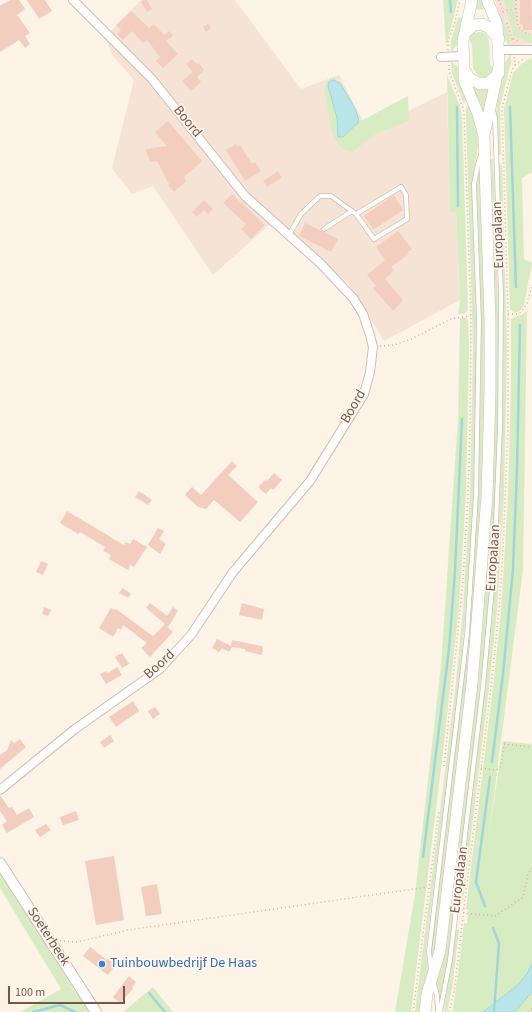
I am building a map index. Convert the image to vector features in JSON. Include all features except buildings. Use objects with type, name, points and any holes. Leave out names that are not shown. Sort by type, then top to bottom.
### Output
[{"type":"main road","points":[[472,0],[464,33],[464,69],[470,78],[480,84],[488,83],[499,73],[498,13],[487,0]]},
{"type":"main road","points":[[464,33],[474,25],[482,24],[489,28],[499,39]]},
{"type":"main road","name":"Europalaan","points":[[464,69],[464,80],[478,114],[484,136]]},
{"type":"main road","name":"Europalaan","points":[[425,1012],[427,994],[440,951],[472,684],[487,496],[490,392],[490,320],[484,136],[499,73]]},
{"type":"street","name":"Boord","points":[[0,790],[75,729],[160,669],[191,635],[233,572],[310,481],[364,394],[370,372],[373,347],[363,314],[353,298],[321,264],[245,196],[152,79],[73,0]]},
{"type":"street","points":[[499,50],[532,50]]},
{"type":"street","points":[[441,57],[463,56]]},
{"type":"street","name":"Soeterbeek","points":[[0,863],[96,1012]]},
{"type":"lane","name":"Europalaan","points":[[439,1012],[450,960],[483,686],[494,567],[500,429],[501,296],[495,118],[492,102]]},
{"type":"lane","name":"Europalaan","points":[[439,1012],[437,996],[429,965],[428,951],[467,634],[476,495],[479,372],[478,278],[474,184],[478,164],[484,147]]},
{"type":"lane","points":[[289,235],[301,214],[320,196],[331,196],[354,213],[374,239],[407,219],[406,195],[401,187],[354,213],[324,229]]},
{"type":"path","points":[[460,0],[457,14],[469,14]]},
{"type":"path","points":[[499,0],[498,13],[516,9]]},
{"type":"path","points":[[516,0],[517,22],[524,32],[532,35]]},
{"type":"path","name":"Europalaan","points":[[505,18],[513,39],[515,65],[502,108],[508,314],[518,314],[522,311],[527,303],[532,286]]},
{"type":"path","name":"Europalaan","points":[[444,766],[463,580],[470,429],[471,316],[463,108]]},
{"type":"path","points":[[373,347],[394,345],[411,339],[451,319],[471,316]]},
{"type":"path","points":[[481,768],[495,770],[499,769],[504,744],[532,747]]},
{"type":"path","points":[[413,1012],[428,887],[440,804]]},
{"type":"path","points":[[464,913],[495,916],[522,897],[528,874],[532,868]]},
{"type":"path","points":[[50,940],[77,942],[128,930],[428,887],[437,884]]},
{"type":"path","points":[[528,1012],[532,1008]]},
{"type":"shaded area","points":[[141,0],[235,0],[301,89],[339,75],[368,131],[447,92],[450,213],[456,212],[460,300],[384,341],[348,283],[275,220],[213,275],[153,186],[132,194],[112,168],[134,80],[112,55],[105,37]]},
{"type":"shaded area","points":[[495,0],[532,0],[532,44],[508,46]]},
{"type":"green space","points":[[443,0],[458,0],[446,47]]},
{"type":"green space","points":[[474,0],[484,0],[488,9],[472,10]]},
{"type":"green space","points":[[504,0],[515,0],[515,8],[507,9]]},
{"type":"green space","points":[[506,11],[515,11],[518,29],[523,33],[532,36],[532,43],[514,36]]},
{"type":"green space","points":[[502,15],[510,37],[511,47],[503,38],[497,16]]},
{"type":"green space","points":[[465,17],[458,43],[451,53],[451,40],[458,18]]},
{"type":"green space","points":[[482,32],[487,35],[489,40],[490,64],[493,69],[490,75],[486,77],[477,75],[473,68],[472,45],[469,39],[472,34]]},
{"type":"green space","points":[[511,54],[511,63],[500,106],[501,155],[498,155],[496,100],[504,64]]},
{"type":"green space","points":[[532,57],[532,172],[522,178],[524,259],[532,263],[524,305],[520,311],[515,313],[510,309],[504,109],[513,73],[520,65]]},
{"type":"green space","points":[[451,61],[460,70],[467,99],[464,104],[452,74]]},
{"type":"green space","points":[[447,75],[460,106],[462,116],[468,309],[466,313],[458,314],[460,300],[456,212],[450,213]]},
{"type":"green space","points":[[333,77],[337,80],[334,80],[328,87],[337,118],[337,126],[343,137],[359,122],[408,96],[409,121],[376,134],[352,152],[341,148],[332,133],[324,88],[329,79]]},
{"type":"green space","points":[[470,81],[490,86],[485,123]]},
{"type":"green space","points":[[469,102],[479,139],[472,185],[477,348],[474,494],[459,684],[426,949],[428,974],[420,1012],[415,1012],[456,683],[463,608],[470,494],[473,348],[466,119],[466,109]]},
{"type":"green space","points":[[489,159],[493,159],[498,299],[498,429],[493,549],[473,756],[447,965],[441,997],[438,997],[435,982],[476,685],[488,549]]},
{"type":"green space","points":[[498,162],[502,165],[507,348],[504,495],[497,610],[463,901],[459,900],[493,610],[500,495],[503,299]]},
{"type":"green space","points":[[481,172],[485,299],[485,429],[483,494],[468,684],[434,956],[431,956],[463,684],[478,494],[481,371],[477,189],[478,173]]},
{"type":"green space","points":[[527,312],[523,570],[489,834],[503,741],[532,744],[532,963],[528,972],[519,984],[483,1012],[452,1012],[464,923],[467,923],[468,910],[466,909],[501,611],[508,496],[511,320],[512,318]]},
{"type":"green space","points":[[460,318],[465,318],[468,320],[469,348],[466,494],[459,607],[411,1012],[395,1012],[415,894],[441,665],[458,419]]},
{"type":"green space","points":[[0,870],[71,985],[90,1012],[20,1012],[61,989],[0,888]]},
{"type":"green space","points":[[455,930],[459,930],[452,989],[447,1012],[444,1012]]},
{"type":"green space","points":[[153,987],[173,1012],[123,1012]]},
{"type":"green space","points":[[532,992],[532,1012],[515,1012],[528,997]]},
{"type":"water","points":[[334,80],[340,83],[356,110],[359,122],[343,137],[338,137],[337,118],[328,86],[329,82]]},
{"type":"water","points":[[532,963],[532,992],[515,1012],[483,1012],[519,984],[528,972]]},
{"type":"waterway","points":[[450,0],[451,12]]},
{"type":"waterway","points":[[457,107],[458,206]]},
{"type":"waterway","points":[[510,107],[516,287]]},
{"type":"waterway","points":[[492,762],[503,674],[513,569],[520,325]]},
{"type":"waterway","points":[[423,857],[449,649],[455,571],[462,419]]},
{"type":"waterway","points":[[485,906],[476,882],[490,777]]},
{"type":"waterway","points":[[493,928],[499,943],[494,1012]]},
{"type":"waterway","points":[[149,993],[165,1012]]},
{"type":"waterway","points":[[33,1012],[60,1005],[75,1012]]},
{"type":"place","name":"Tuinbouwbedrijf De Haas","points":[[102,964]]}]
